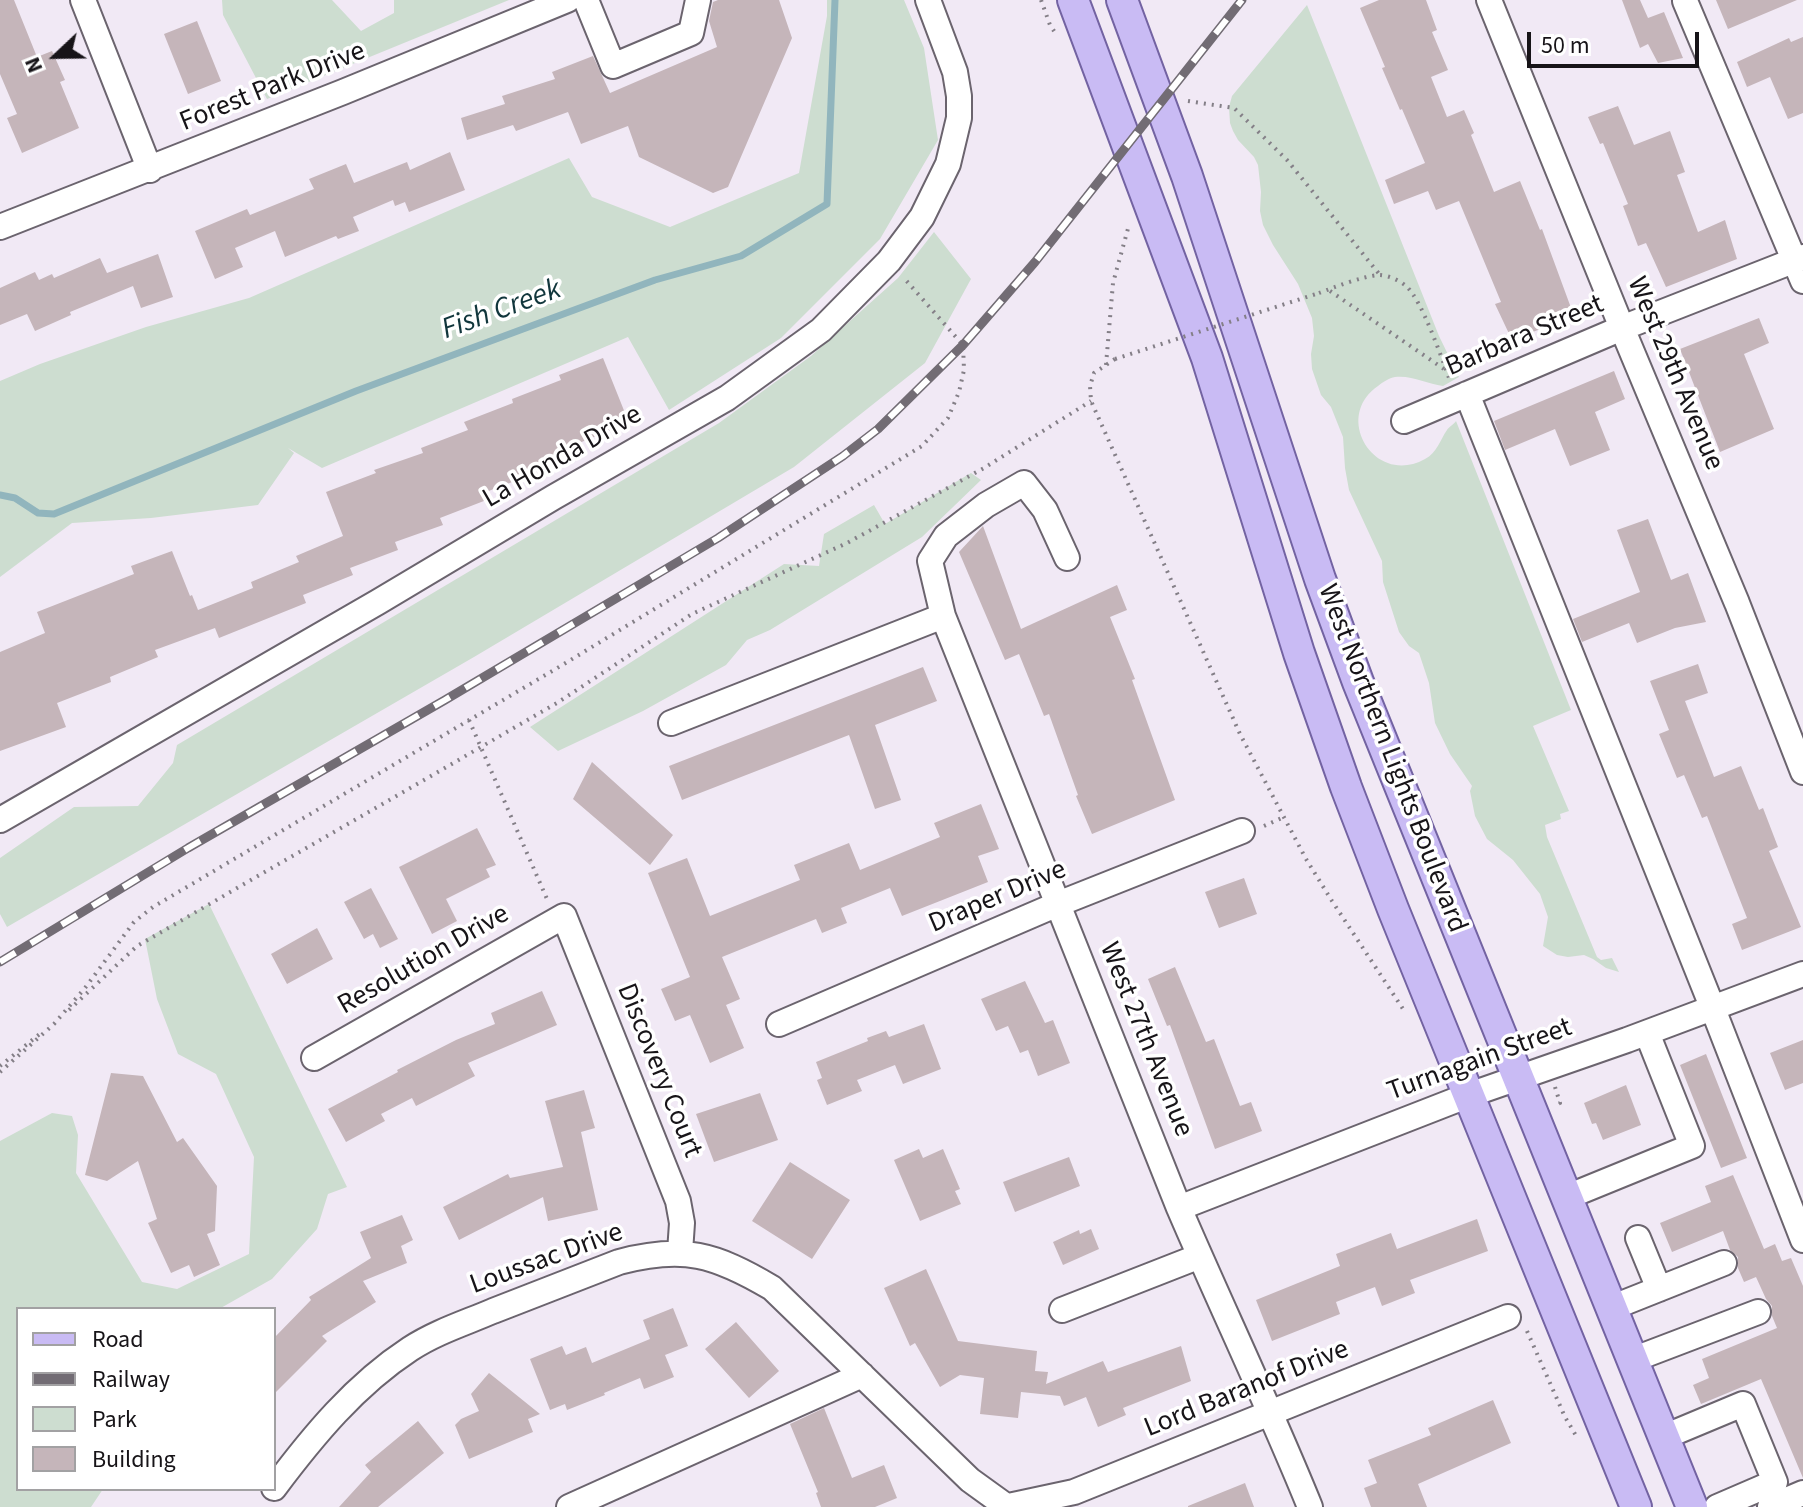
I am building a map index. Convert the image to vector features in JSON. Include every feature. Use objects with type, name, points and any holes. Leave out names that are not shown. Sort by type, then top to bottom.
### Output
[{"type":"main road","name":"West Northern Lights Boulevard","points":[[1073,0],[1207,358],[1299,653],[1346,787],[1636,1507]]},
{"type":"main road","name":"West Northern Lights Boulevard","points":[[1122,0],[1187,176],[1358,682],[1692,1507]]},
{"type":"street","points":[[83,0],[150,170]]},
{"type":"street","name":"Forest Park Drive","points":[[0,227],[150,170],[567,0]]},
{"type":"street","points":[[586,0],[613,66],[691,33],[698,0]]},
{"type":"street","name":"La Honda Drive","points":[[0,820],[727,398],[821,330],[889,261],[922,217],[948,164],[959,118],[959,96],[955,72],[928,0]]},
{"type":"street","name":"West 29th Avenue","points":[[1489,0],[1737,603],[1803,772]]},
{"type":"street","points":[[1685,1],[1800,266]]},
{"type":"street","name":"Barbara Street","points":[[1404,421],[1622,328],[1800,266]]},
{"type":"street","points":[[1462,396],[1713,1009],[1803,1240]]},
{"type":"street","name":"West 27th Avenue","points":[[1067,558],[1045,510],[1024,483],[986,505],[946,536],[930,561],[943,616],[1179,1208],[1310,1507]]},
{"type":"street","points":[[671,723],[943,616]]},
{"type":"street","name":"Draper Drive","points":[[779,1024],[1058,904],[1242,831]]},
{"type":"street","name":"Resolution Drive","points":[[314,1058],[560,918]]},
{"type":"street","name":"Discovery Court","points":[[560,918],[678,1201],[682,1223],[680,1252]]},
{"type":"street","name":"Turnagain Street","points":[[1179,1208],[1469,1095],[1803,974]]},
{"type":"street","points":[[1567,1197],[1692,1146],[1647,1033]]},
{"type":"street","points":[[1638,1238],[1659,1289]]},
{"type":"street","name":"Loussac Drive","points":[[276,1486],[336,1411],[411,1348],[444,1331],[619,1262],[645,1255],[680,1252],[717,1260],[772,1288],[970,1480],[1005,1506]]},
{"type":"street","points":[[1062,1310],[1200,1256]]},
{"type":"street","points":[[1611,1308],[1724,1263]]},
{"type":"street","points":[[1632,1360],[1758,1312]]},
{"type":"street","name":"Lord Baranof Drive","points":[[1005,1506],[1074,1492],[1516,1317]]},
{"type":"street","points":[[569,1507],[862,1375]]},
{"type":"street","points":[[1664,1437],[1743,1404],[1775,1482],[1717,1507]]},
{"type":"street","name":"Loussac Drive","points":[[260,1507],[272,1491]]},
{"type":"street","points":[[1770,1507],[1803,1493]]},
{"type":"path","points":[[1184,101],[1234,108],[1287,160],[1380,275]]},
{"type":"path","points":[[1106,365],[1113,283],[1128,225]]},
{"type":"path","points":[[0,1066],[60,1017],[134,922],[153,907],[922,446],[948,418],[959,392],[964,370],[963,345],[889,261]]},
{"type":"path","points":[[1406,1014],[1306,859],[1240,734],[1091,401],[1090,386],[1094,373],[1115,359],[1380,275],[1408,287],[1417,300],[1446,371],[1462,396]]},
{"type":"path","points":[[1328,290],[1446,371]]},
{"type":"path","points":[[0,1072],[137,946],[557,703],[692,614],[847,543],[984,468],[1091,401]]},
{"type":"path","points":[[469,720],[560,918]]},
{"type":"path","points":[[1516,1317],[1527,1332],[1558,1403],[1583,1448]]},
{"type":"green space","points":[[222,0],[332,0],[361,31],[394,13],[394,0],[509,0],[267,99],[223,15]]},
{"type":"green space","points":[[827,0],[904,0],[924,48],[938,140],[880,239],[781,338],[669,410],[628,337],[322,468],[288,448],[294,453],[258,505],[151,518],[72,523],[0,577],[0,381],[146,327],[249,298],[569,158],[592,197],[670,227],[799,173],[827,16]]},
{"type":"green space","points":[[1307,5],[1439,336],[1459,377],[1443,386],[1407,377],[1386,380],[1365,399],[1359,414],[1359,430],[1376,456],[1390,464],[1407,465],[1429,456],[1456,421],[1571,710],[1533,726],[1569,811],[1560,814],[1561,819],[1545,825],[1547,837],[1597,957],[1601,960],[1612,958],[1619,972],[1584,955],[1557,955],[1543,946],[1548,917],[1540,894],[1513,860],[1487,839],[1475,816],[1470,791],[1472,786],[1450,754],[1435,723],[1429,683],[1419,653],[1409,646],[1399,632],[1383,582],[1382,561],[1349,490],[1343,437],[1331,407],[1321,395],[1312,369],[1312,318],[1298,284],[1263,225],[1258,165],[1238,140],[1230,123],[1232,96]]},
{"type":"green space","points":[[934,232],[971,279],[925,363],[794,467],[474,657],[7,927],[0,914],[0,858],[74,807],[138,806],[173,763],[177,745],[719,423],[811,356],[898,278]]},
{"type":"green space","points":[[971,473],[981,480],[922,537],[770,630],[747,640],[726,665],[643,711],[558,751],[530,727],[784,564],[819,566],[824,534],[874,505],[885,524]]},
{"type":"green space","points":[[209,904],[347,1187],[328,1194],[317,1229],[272,1279],[223,1307],[16,1307],[16,1491],[102,1491],[91,1507],[0,1507],[0,1141],[52,1113],[72,1116],[78,1135],[76,1173],[142,1282],[177,1289],[249,1254],[254,1157],[216,1074],[178,1054],[157,999],[145,939]]},
{"type":"building","points":[[0,0],[14,0],[37,57],[52,51],[65,80],[60,82],[79,128],[22,153],[7,118],[17,114],[0,74]]},
{"type":"building","points":[[779,0],[792,38],[728,187],[713,193],[639,157],[628,126],[581,144],[568,112],[516,131],[513,125],[467,140],[461,118],[505,104],[502,96],[555,79],[552,72],[593,56],[610,93],[717,47],[709,21],[713,2]]},
{"type":"building","points":[[1379,0],[1426,0],[1437,30],[1432,32],[1448,70],[1431,77],[1447,117],[1464,110],[1494,192],[1520,181],[1542,229],[1574,316],[1512,340],[1495,304],[1501,302],[1459,201],[1436,210],[1428,191],[1394,204],[1385,180],[1425,163],[1382,68],[1385,67],[1360,8]]},
{"type":"building","points":[[1622,0],[1640,0],[1648,18],[1664,12],[1683,58],[1658,63],[1648,44],[1640,48]]},
{"type":"building","points":[[1716,0],[1797,0],[1728,29]]},
{"type":"building","points":[[197,21],[221,81],[188,94],[164,34]]},
{"type":"building","points":[[1803,37],[1803,113],[1788,119],[1770,77],[1747,87],[1737,62],[1789,38],[1791,42]]},
{"type":"building","points":[[1618,106],[1634,145],[1670,131],[1685,172],[1677,175],[1698,232],[1725,220],[1737,259],[1666,287],[1646,243],[1638,246],[1623,206],[1628,204],[1603,143],[1600,144],[1588,117]]},
{"type":"building","points":[[450,152],[465,190],[409,212],[405,202],[395,206],[393,200],[353,217],[359,231],[338,239],[336,236],[285,257],[275,231],[235,248],[243,267],[215,279],[195,231],[247,209],[250,215],[314,189],[309,179],[346,164],[354,183],[407,162],[410,170]]},
{"type":"building","points":[[158,254],[173,297],[141,308],[133,286],[70,312],[71,315],[35,331],[27,314],[0,325],[0,288],[35,272],[39,280],[52,274],[54,278],[100,258],[107,273]]},
{"type":"building","points":[[1759,318],[1769,343],[1744,354],[1774,429],[1720,452],[1680,349]]},
{"type":"building","points":[[603,358],[629,423],[579,443],[581,449],[534,467],[536,473],[486,492],[489,499],[440,518],[443,525],[395,542],[398,550],[350,568],[353,575],[303,595],[306,603],[219,638],[215,628],[155,650],[158,657],[110,677],[111,682],[57,703],[66,727],[0,751],[0,652],[45,633],[37,612],[134,574],[131,566],[172,551],[198,610],[253,588],[251,582],[299,562],[296,556],[343,536],[326,492],[376,473],[374,470],[423,453],[421,448],[468,430],[464,422],[513,403],[512,399],[561,380],[559,375]]},
{"type":"building","points":[[1614,371],[1625,399],[1595,412],[1610,450],[1570,466],[1555,429],[1505,450],[1494,421]]},
{"type":"building","points":[[1648,519],[1671,580],[1688,573],[1706,622],[1675,628],[1637,643],[1629,623],[1582,642],[1573,619],[1640,592],[1617,530]]},
{"type":"building","points":[[983,526],[1021,629],[1117,585],[1127,610],[1110,617],[1135,679],[1132,680],[1175,800],[1092,834],[1049,714],[1044,716],[1019,654],[1005,660],[959,552]]},
{"type":"building","points":[[1698,664],[1708,693],[1685,701],[1714,777],[1741,766],[1759,810],[1763,808],[1778,847],[1769,851],[1801,927],[1742,950],[1732,924],[1747,918],[1707,816],[1702,818],[1684,775],[1677,778],[1659,734],[1669,730],[1650,681]]},
{"type":"building","points":[[923,667],[937,701],[875,725],[901,800],[875,809],[849,735],[682,800],[669,766]]},
{"type":"building","points":[[592,762],[673,835],[650,865],[573,799]]},
{"type":"building","points":[[981,804],[999,849],[978,856],[988,882],[902,916],[890,888],[841,908],[847,923],[822,933],[816,919],[722,957],[740,999],[726,1005],[744,1048],[710,1063],[690,1015],[675,1021],[661,989],[690,977],[648,873],[687,858],[710,916],[800,880],[794,865],[849,843],[860,870],[940,837],[934,823]]},
{"type":"building","points":[[477,828],[496,865],[486,869],[490,877],[446,899],[457,921],[432,934],[399,867]]},
{"type":"building","points":[[1244,878],[1257,914],[1219,928],[1205,892]]},
{"type":"building","points":[[371,888],[398,939],[380,948],[373,934],[364,939],[344,902]]},
{"type":"building","points":[[317,928],[333,959],[287,984],[271,954]]},
{"type":"building","points":[[1175,967],[1206,1042],[1214,1039],[1240,1106],[1251,1102],[1262,1131],[1215,1149],[1170,1025],[1167,1026],[1148,979]]},
{"type":"building","points":[[1025,981],[1045,1023],[1053,1020],[1070,1063],[1038,1076],[1028,1050],[1020,1053],[1008,1026],[996,1031],[981,999]]},
{"type":"building","points":[[542,991],[557,1025],[468,1063],[475,1076],[416,1106],[412,1098],[381,1114],[385,1121],[346,1142],[328,1109],[397,1070],[495,1024],[491,1013]]},
{"type":"building","points":[[924,1024],[941,1069],[903,1084],[895,1065],[857,1080],[862,1091],[827,1105],[817,1080],[822,1078],[816,1062],[886,1031],[889,1037]]},
{"type":"building","points":[[1803,1040],[1803,1083],[1785,1090],[1770,1053]]},
{"type":"building","points":[[1706,1054],[1747,1158],[1721,1168],[1680,1065]]},
{"type":"building","points":[[111,1073],[143,1076],[177,1142],[183,1138],[217,1186],[215,1231],[207,1234],[220,1265],[194,1277],[189,1265],[171,1273],[148,1223],[157,1219],[138,1161],[107,1181],[85,1175]]},
{"type":"building","points":[[1626,1085],[1641,1125],[1603,1140],[1596,1123],[1592,1124],[1584,1103]]},
{"type":"building","points":[[584,1090],[595,1128],[581,1132],[598,1210],[548,1221],[543,1197],[459,1240],[443,1207],[508,1174],[510,1178],[563,1167],[545,1101]]},
{"type":"building","points":[[760,1093],[778,1140],[714,1162],[696,1114]]},
{"type":"building","points":[[919,1149],[923,1158],[943,1149],[960,1189],[955,1191],[961,1204],[920,1221],[894,1160]]},
{"type":"building","points":[[1069,1157],[1080,1186],[1015,1212],[1003,1182]]},
{"type":"building","points":[[790,1162],[850,1200],[812,1259],[752,1221]]},
{"type":"building","points":[[1733,1175],[1764,1249],[1775,1244],[1782,1261],[1791,1258],[1803,1286],[1803,1478],[1761,1379],[1701,1404],[1693,1385],[1709,1378],[1702,1359],[1777,1328],[1772,1306],[1756,1277],[1744,1282],[1738,1268],[1738,1257],[1730,1250],[1723,1231],[1672,1252],[1660,1223],[1711,1202],[1705,1186]]},
{"type":"building","points":[[402,1215],[413,1240],[401,1246],[407,1263],[363,1281],[376,1302],[322,1336],[327,1341],[276,1392],[276,1336],[311,1300],[309,1297],[371,1258],[360,1232]]},
{"type":"building","points":[[1477,1219],[1488,1251],[1410,1280],[1415,1293],[1382,1306],[1375,1287],[1336,1302],[1340,1314],[1272,1341],[1256,1300],[1340,1266],[1336,1254],[1391,1233],[1397,1249]]},
{"type":"building","points":[[1091,1229],[1099,1249],[1063,1265],[1053,1242],[1079,1230],[1080,1234]]},
{"type":"building","points":[[926,1269],[958,1341],[1037,1351],[1035,1371],[1048,1372],[1046,1384],[1103,1361],[1108,1372],[1181,1346],[1191,1381],[1123,1408],[1126,1415],[1098,1427],[1086,1397],[1064,1406],[1060,1396],[1021,1392],[1018,1418],[980,1414],[984,1378],[960,1375],[940,1387],[915,1343],[910,1346],[884,1288]]},
{"type":"building","points":[[673,1308],[688,1346],[665,1355],[674,1377],[644,1389],[640,1378],[567,1410],[565,1404],[550,1410],[530,1359],[562,1346],[566,1355],[586,1347],[592,1363],[650,1339],[643,1320]]},
{"type":"building","points":[[736,1322],[779,1371],[749,1398],[705,1349]]},
{"type":"building","points":[[489,1373],[540,1414],[528,1419],[533,1432],[469,1459],[455,1425],[479,1411],[471,1394]]},
{"type":"building","points":[[1493,1400],[1511,1443],[1418,1484],[1427,1507],[1371,1507],[1364,1488],[1377,1483],[1368,1460],[1431,1435],[1428,1428]]},
{"type":"building","points":[[824,1408],[852,1478],[884,1465],[897,1498],[875,1507],[821,1507],[818,1492],[790,1424]]},
{"type":"building","points":[[418,1421],[444,1453],[378,1507],[339,1507],[371,1472],[365,1465]]},
{"type":"building","points":[[1245,1483],[1254,1507],[1188,1507],[1188,1506]]},
{"type":"waterway","name":"Fish Creek","points":[[0,495],[15,498],[38,513],[54,514],[356,391],[655,280],[741,256],[827,204],[835,0]]},
{"type":"railway","points":[[0,962],[188,848],[718,538],[843,456],[878,429],[963,345],[1035,262],[1242,0]]}]
